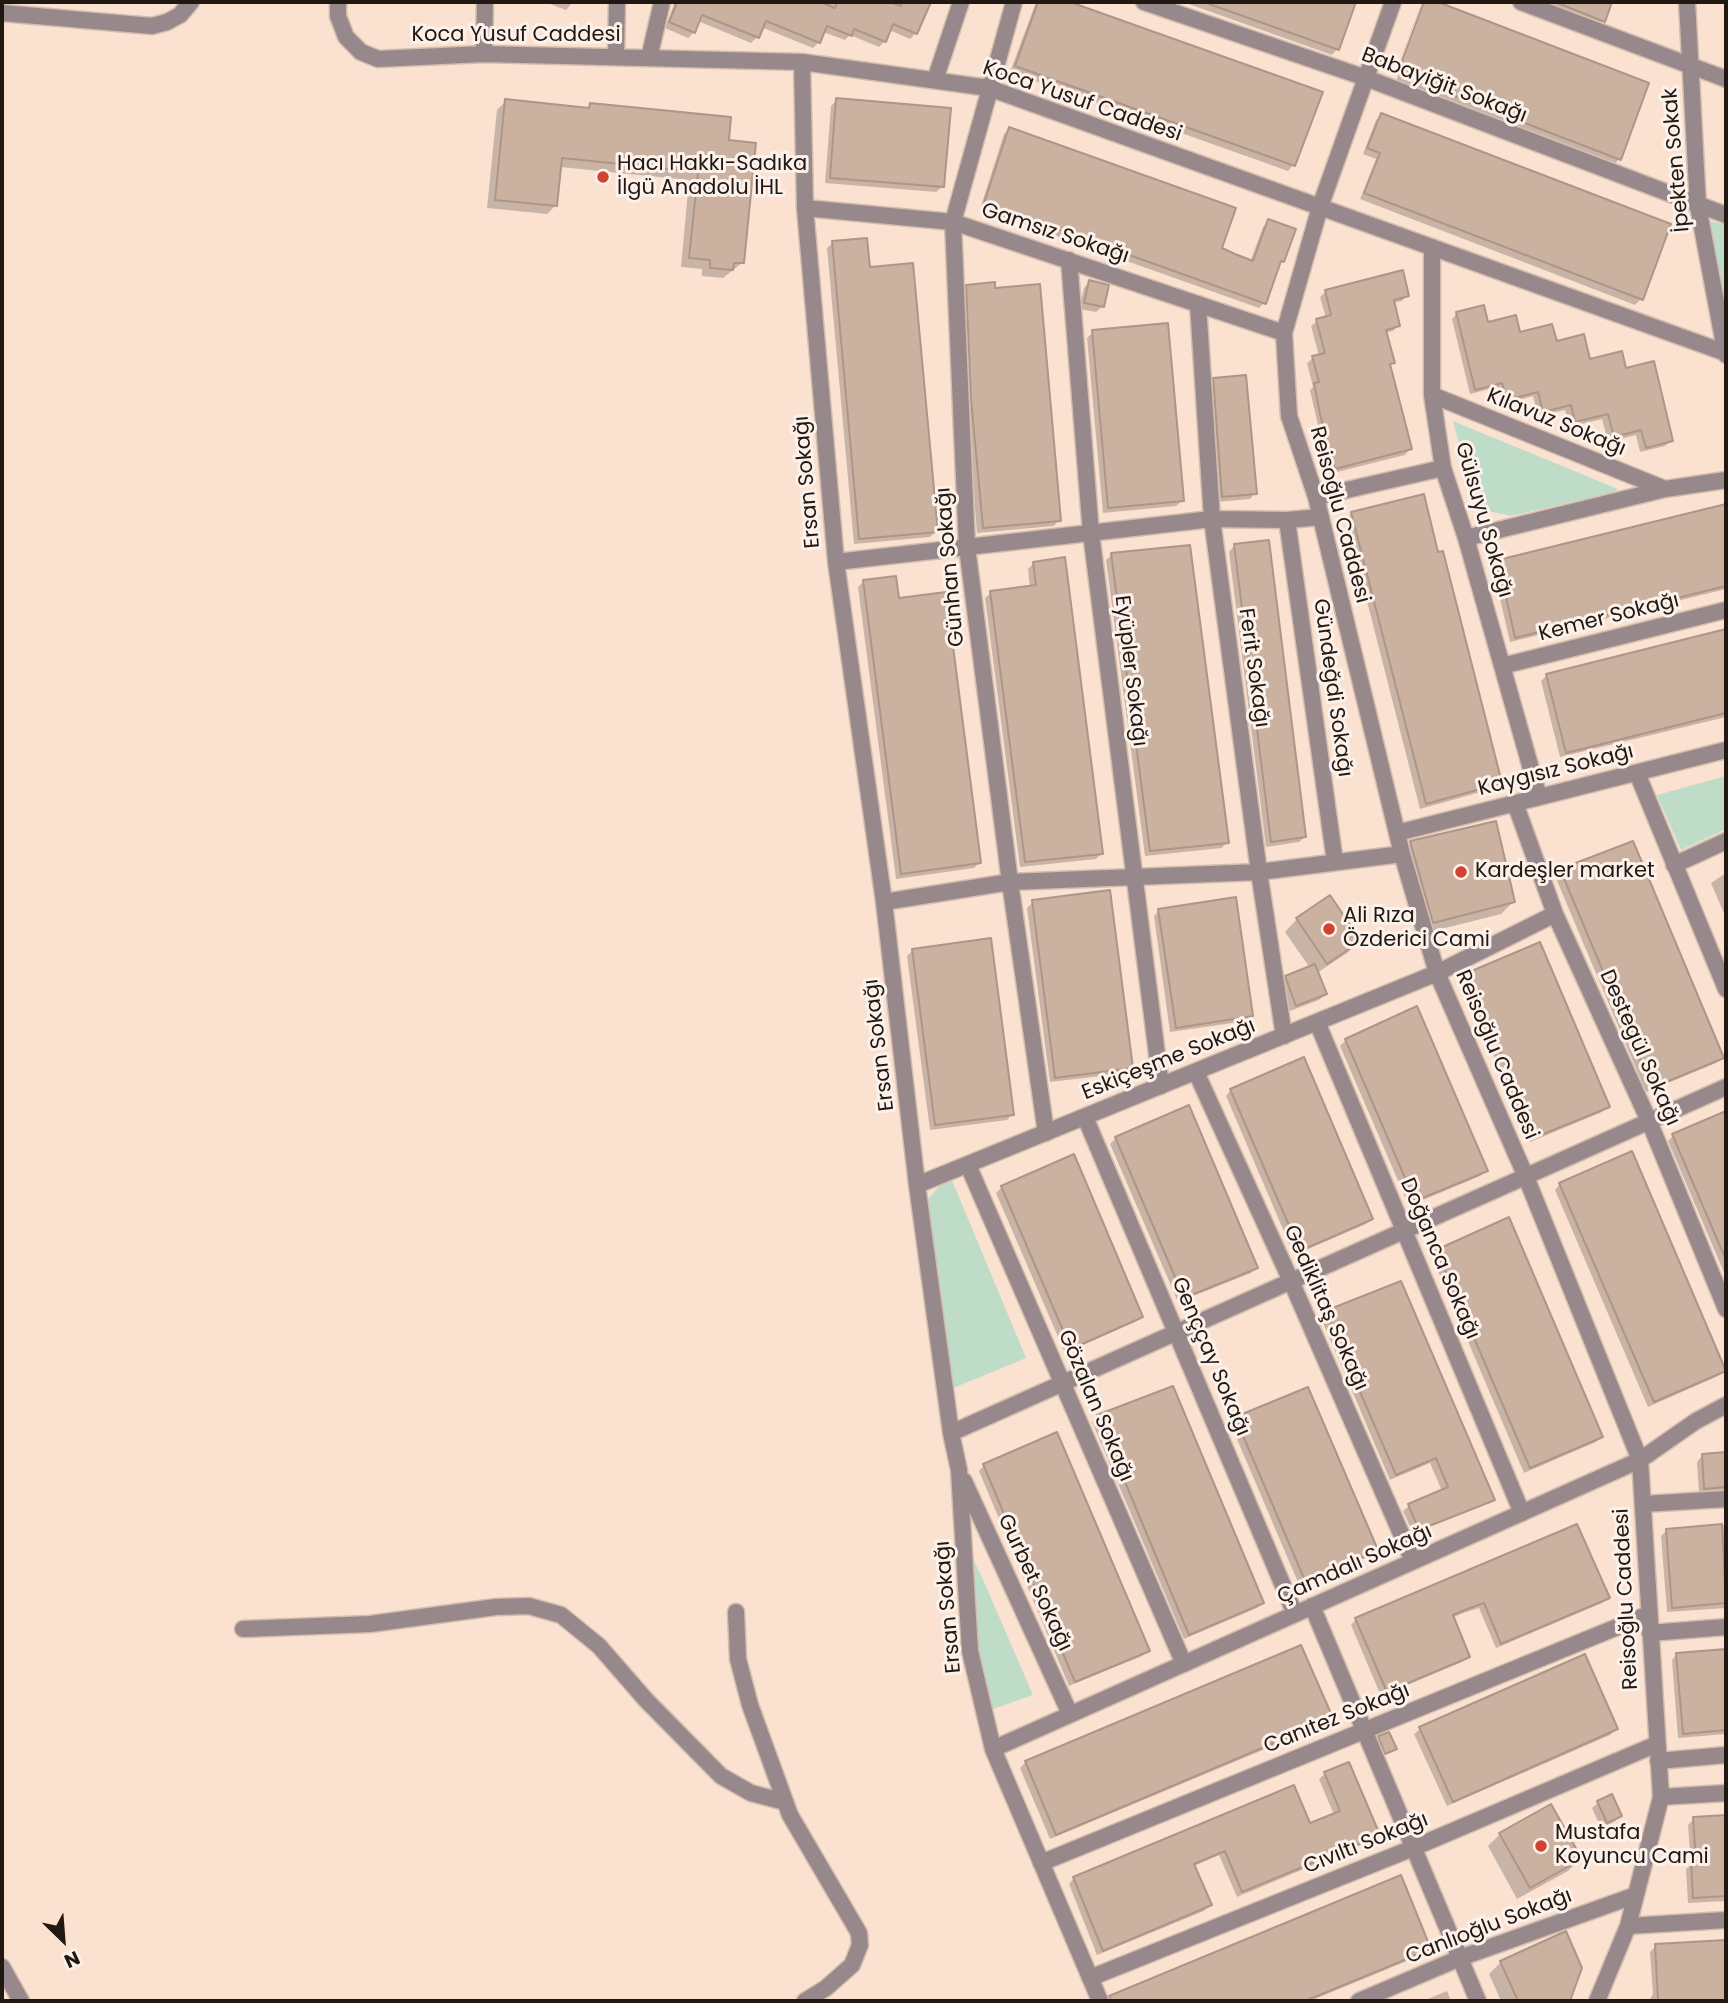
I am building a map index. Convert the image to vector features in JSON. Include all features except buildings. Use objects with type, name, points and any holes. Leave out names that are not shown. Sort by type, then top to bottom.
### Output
[{"type":"street","name":"Koca Yusuf Caddesi","points":[[338,2],[340,27],[353,46],[378,59],[484,54],[802,62],[989,88],[1726,353]]},
{"type":"street","points":[[484,54],[485,2]]},
{"type":"street","points":[[616,57],[617,2]]},
{"type":"street","points":[[649,58],[662,2]]},
{"type":"street","points":[[934,80],[961,2]]},
{"type":"street","name":"Günhan Sokağı","points":[[1014,2],[953,222],[967,547],[1010,882],[1046,1133]]},
{"type":"street","name":"Babayiğit Sokağı","points":[[1144,2],[1366,78],[1726,215]]},
{"type":"street","name":"Reisoğlu Caddesi","points":[[1393,2],[1320,207],[1284,333],[1289,416],[1316,496],[1402,854],[1437,973],[1526,1177],[1640,1460],[1661,1797],[1628,1926],[1597,2001]]},
{"type":"street","points":[[1521,2],[1726,79]]},
{"type":"street","name":"İpekten Sokak","points":[[1687,2],[1698,206],[1726,353]]},
{"type":"street","points":[[2,13],[152,26],[167,22],[185,8]]},
{"type":"street","name":"Ersan Sokağı","points":[[802,62],[805,208],[836,562],[884,902],[917,1185],[951,1433],[959,1470],[970,1651],[993,1749],[1100,2001]]},
{"type":"street","name":"Gamsız Sokağı","points":[[805,208],[953,222],[1284,333]]},
{"type":"street","name":"Gülsuyu Sokağı","points":[[1432,247],[1432,395],[1443,468],[1466,538],[1539,797]]},
{"type":"street","name":"Eyüpler Sokağı","points":[[1069,260],[1091,533],[1161,1086]]},
{"type":"street","name":"Ferit Sokağı","points":[[1198,304],[1212,519],[1259,872],[1284,1036]]},
{"type":"street","name":"Kılavuz Sokağı","points":[[1432,395],[1665,489]]},
{"type":"street","points":[[1316,496],[1443,468]]},
{"type":"street","points":[[1466,538],[1665,489],[1726,480]]},
{"type":"street","points":[[836,562],[1212,519],[1287,520],[1321,517]]},
{"type":"street","name":"Gündeğdi Sokağı","points":[[1287,520],[1335,862]]},
{"type":"street","name":"Kemer Sokağı","points":[[1502,666],[1726,610]]},
{"type":"street","name":"Kaygısız Sokağı","points":[[1397,833],[1726,750]]},
{"type":"street","points":[[1636,773],[1726,986]]},
{"type":"street","name":"Destegül Sokağı","points":[[1515,803],[1555,914],[1649,1121],[1726,1309]]},
{"type":"street","points":[[1674,865],[1726,841]]},
{"type":"street","points":[[884,902],[1010,882],[1259,872],[1402,854]]},
{"type":"street","name":"Eskiçeşme Sokağı","points":[[917,1185],[1437,973],[1555,914]]},
{"type":"street","name":"Doğanca Sokağı","points":[[1317,1022],[1522,1513]]},
{"type":"street","name":"Gediklitaş Sokağı","points":[[1196,1072],[1413,1562]]},
{"type":"street","points":[[951,1433],[1726,1087]]},
{"type":"street","name":"Genççay Sokağı","points":[[1086,1117],[1295,1614]]},
{"type":"street","name":"Gözalan Sokağı","points":[[968,1165],[1184,1664]]},
{"type":"street","name":"Çamdalı Sokağı","points":[[993,1749],[1640,1460],[1696,1421],[1726,1405]]},
{"type":"street","points":[[1696,1421],[1726,1420]]},
{"type":"street","name":"Gurbet Sokağı","points":[[959,1470],[1070,1714]]},
{"type":"street","points":[[1643,1504],[1726,1499]]},
{"type":"street","points":[[243,1629],[370,1624],[507,1606],[529,1606],[561,1615],[600,1646],[646,1700],[721,1776],[751,1793],[785,1802]]},
{"type":"street","points":[[1312,1606],[1478,2001]]},
{"type":"street","points":[[736,1612],[738,1659],[785,1802],[859,1933],[860,1945],[852,1965],[806,2001]]},
{"type":"street","name":"Canıtez Sokağı","points":[[1041,1863],[1649,1614]]},
{"type":"street","points":[[1650,1633],[1726,1627]]},
{"type":"street","name":"Cıvıltı Sokağı","points":[[1090,1978],[1658,1753],[1726,1755]]},
{"type":"street","points":[[1661,1797],[1726,1793]]},
{"type":"street","name":"Canlıoğlu Sokağı","points":[[1359,2001],[1460,1958],[1636,1895]]},
{"type":"street","points":[[1628,1926],[1726,1920]]},
{"type":"street","points":[[2,1967],[21,2001]]},
{"type":"green space","points":[[1709,221],[1726,225],[1726,307]]},
{"type":"green space","points":[[1453,421],[1618,489],[1615,492],[1511,516],[1488,511],[1475,503]]},
{"type":"green space","points":[[1726,776],[1726,829],[1681,850],[1657,795]]},
{"type":"green space","points":[[951,1178],[1026,1358],[951,1389],[923,1215],[929,1198],[940,1185]]},
{"type":"green space","points":[[957,1528],[981,1575],[1033,1695],[993,1709],[985,1701]]},
{"type":"place","name":"Hacı Hakkı-Sadıka İlgü Anadolu İHL","points":[[603,177]]},
{"type":"place","name":"Kardeşler market","points":[[1461,872]]},
{"type":"place","name":"Ali Rıza Özderici Cami","points":[[1329,929]]},
{"type":"place","name":"Mustafa Koyuncu Cami","points":[[1541,1846]]}]
